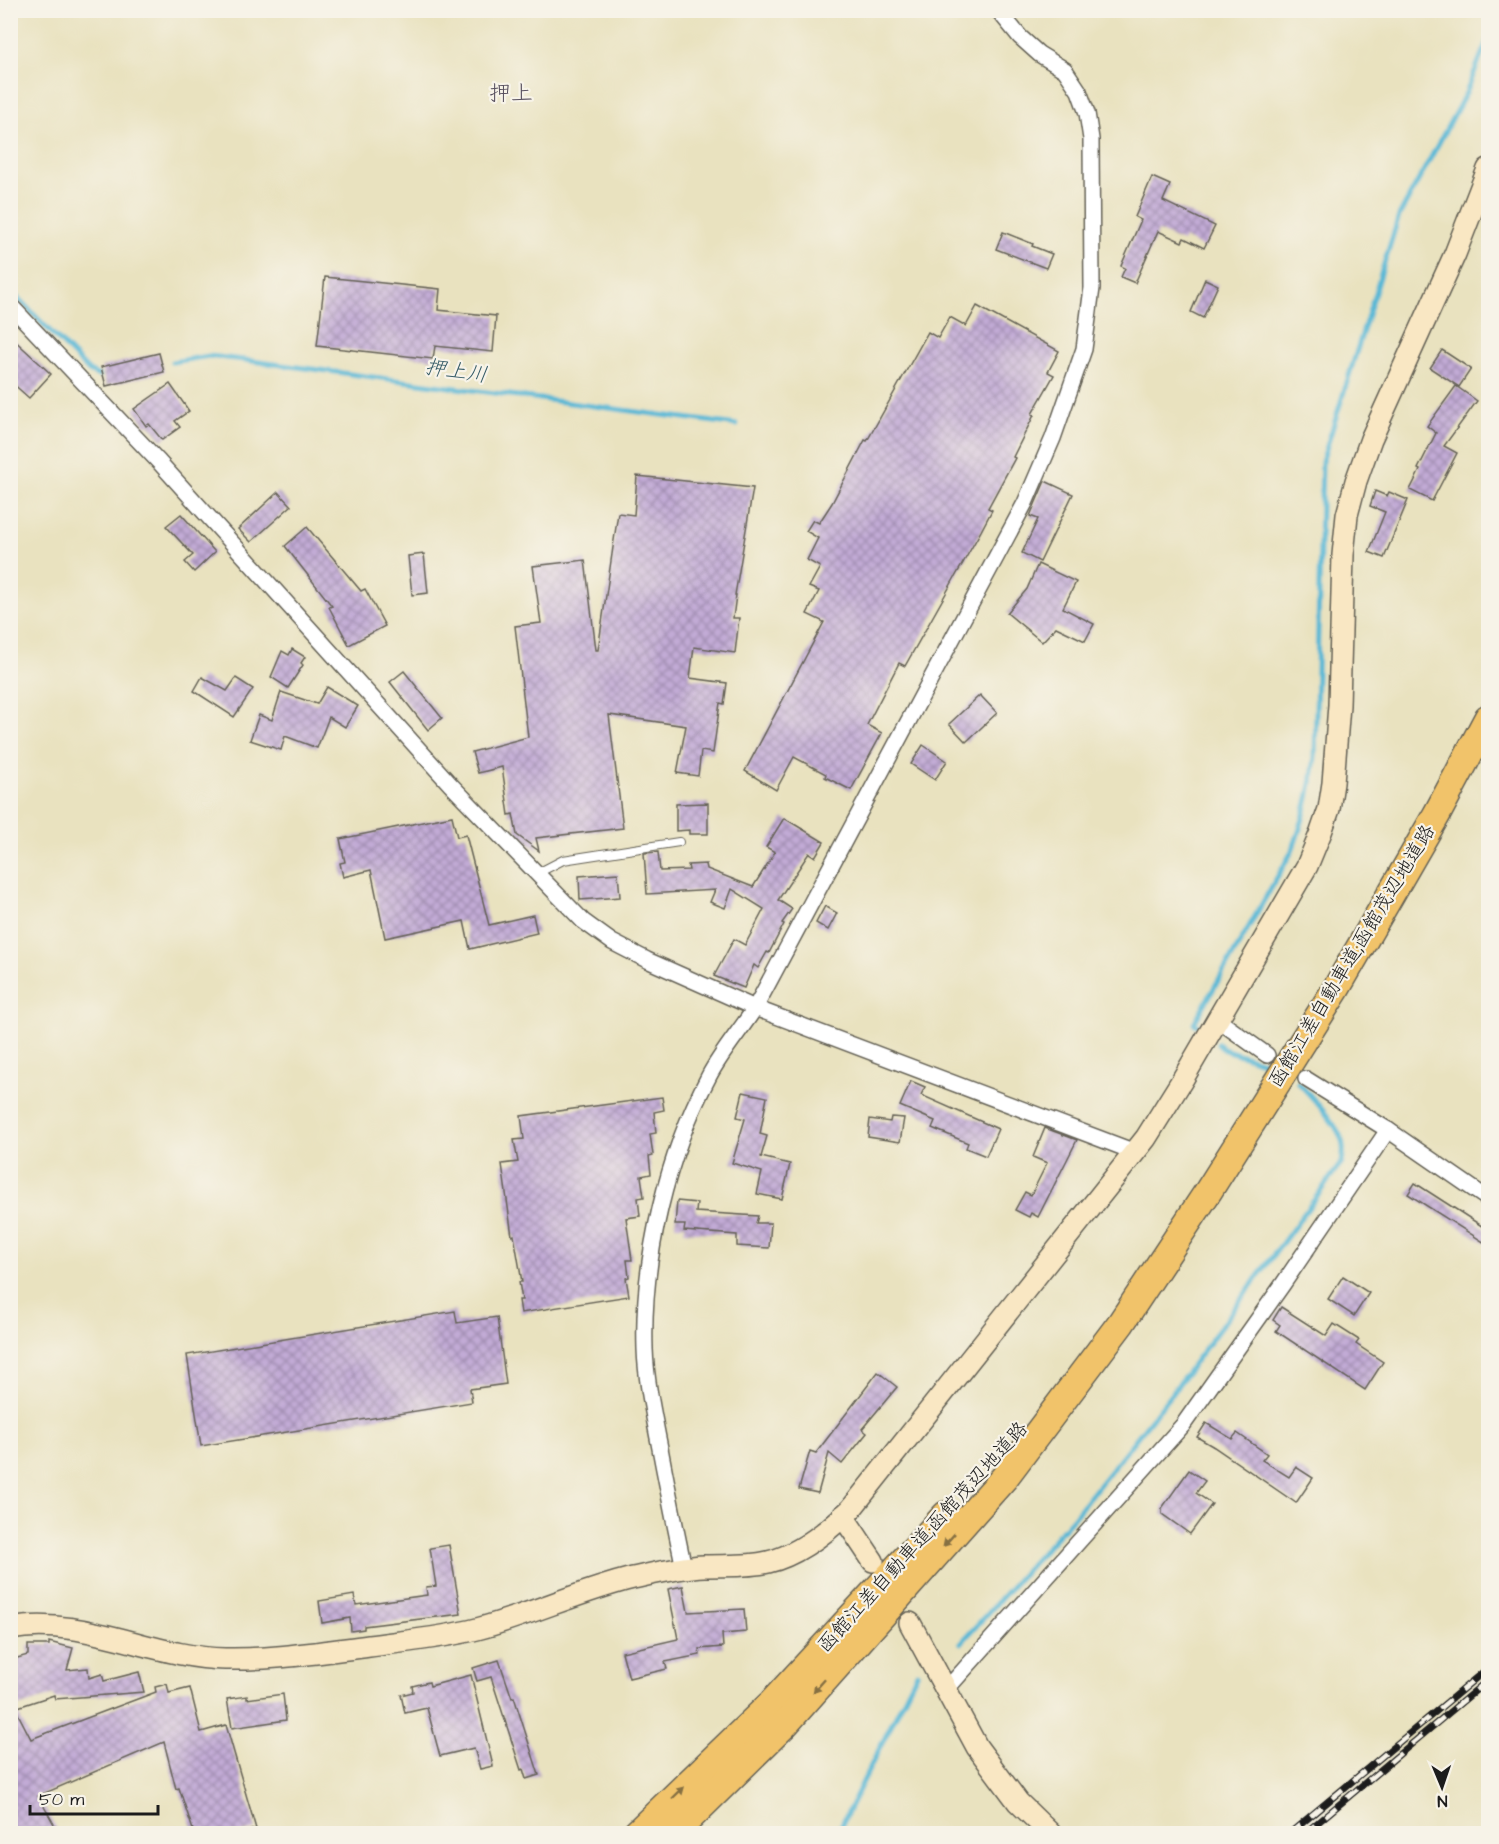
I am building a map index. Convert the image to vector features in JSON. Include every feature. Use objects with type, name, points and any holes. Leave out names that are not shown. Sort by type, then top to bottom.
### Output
[{"type":"highway","name":"函館江差自動車道;函館茂辺地道路","points":[[673,1833],[786,1723],[1004,1478],[1121,1323],[1209,1190],[1336,989],[1437,814],[1488,718]]},
{"type":"highway","name":"函館江差自動車道;函館茂辺地道路","points":[[636,1833],[772,1703],[990,1468],[1209,1190]]},
{"type":"street","points":[[684,1568],[649,1390],[645,1350],[645,1311],[649,1274],[662,1204],[684,1131],[710,1075],[754,1008],[1025,503],[1053,438],[1084,349],[1092,288],[1092,139],[1087,113],[1079,91],[1065,70],[1026,43],[998,10]]},
{"type":"street","points":[[10,1629],[40,1626],[68,1628],[198,1657],[224,1659],[286,1657],[428,1639],[478,1629],[632,1578],[684,1568],[768,1562],[790,1554],[812,1541],[843,1516],[1146,1138],[1218,1020],[1307,866],[1326,817],[1337,748],[1343,555],[1347,515],[1371,440],[1455,254],[1488,169]]},
{"type":"street","points":[[10,305],[175,479],[450,784],[583,921],[612,942],[647,960],[754,1008],[1135,1152]]},
{"type":"street","points":[[1218,1020],[1267,1055]]},
{"type":"street","points":[[1306,1079],[1388,1130],[1488,1199]]},
{"type":"street","points":[[945,1691],[1183,1425],[1388,1130]]},
{"type":"street","points":[[843,1516],[873,1561]]},
{"type":"street","points":[[910,1623],[977,1747],[1018,1802],[1051,1833]]},
{"type":"lane","points":[[538,873],[563,860],[679,842]]},
{"type":"building","points":[[1152,177],[1170,185],[1163,201],[1215,226],[1204,248],[1184,238],[1182,242],[1158,231],[1135,283],[1121,277],[1125,268],[1121,266],[1141,220],[1135,217]]},
{"type":"building","points":[[1003,232],[1052,254],[1046,268],[996,249]]},
{"type":"building","points":[[325,277],[440,289],[438,310],[496,316],[493,352],[435,346],[433,359],[317,346]]},
{"type":"building","points":[[1205,279],[1218,285],[1203,318],[1191,312]]},
{"type":"building","points":[[977,306],[1059,351],[1048,372],[1054,375],[1032,414],[1034,415],[1013,457],[1015,458],[988,508],[992,510],[981,531],[905,666],[899,663],[867,725],[882,733],[851,790],[794,757],[776,790],[745,771],[824,622],[807,614],[819,591],[809,587],[820,567],[807,560],[818,538],[806,531],[813,520],[819,523],[832,503],[865,440],[867,441],[928,332],[938,338],[950,317],[966,326]]},
{"type":"building","points":[[10,336],[51,374],[29,398],[10,381]]},
{"type":"building","points":[[1442,350],[1471,369],[1459,387],[1430,368]]},
{"type":"building","points":[[159,353],[164,372],[106,386],[101,367]]},
{"type":"building","points":[[170,384],[189,411],[175,421],[180,427],[162,440],[149,424],[146,426],[134,409]]},
{"type":"building","points":[[1456,386],[1477,401],[1444,446],[1457,453],[1432,501],[1410,490],[1436,433],[1427,426]]},
{"type":"building","points":[[637,476],[753,488],[735,595],[733,618],[739,618],[735,653],[694,647],[690,678],[727,683],[724,704],[720,703],[713,753],[701,751],[698,776],[677,773],[686,726],[609,715],[623,828],[536,838],[539,851],[517,835],[513,814],[509,815],[502,767],[478,773],[472,752],[528,737],[515,626],[541,623],[533,566],[585,560],[596,650],[598,650],[618,513],[634,515]]},
{"type":"building","points":[[1045,481],[1073,494],[1040,562],[1022,553],[1038,519],[1030,516]]},
{"type":"building","points":[[1375,491],[1387,496],[1389,492],[1408,500],[1384,558],[1369,552],[1385,512],[1370,506]]},
{"type":"building","points":[[278,492],[291,506],[251,542],[238,529]]},
{"type":"building","points":[[181,514],[215,552],[194,572],[185,562],[193,555],[166,526]]},
{"type":"building","points":[[307,527],[361,591],[365,589],[385,626],[349,645],[329,607],[332,606],[285,546]]},
{"type":"building","points":[[424,554],[428,593],[412,595],[408,556]]},
{"type":"building","points":[[1038,564],[1076,582],[1063,608],[1094,624],[1085,641],[1056,627],[1042,642],[1007,613],[1027,589]]},
{"type":"building","points":[[292,649],[305,657],[301,663],[303,665],[288,688],[271,677],[282,651],[289,655]]},
{"type":"building","points":[[404,671],[442,718],[428,730],[390,682]]},
{"type":"building","points":[[202,677],[227,691],[236,678],[253,689],[234,717],[194,691]]},
{"type":"building","points":[[327,687],[358,706],[345,727],[329,717],[317,748],[285,736],[281,750],[250,740],[259,715],[272,720],[281,692],[317,704]]},
{"type":"building","points":[[980,695],[997,713],[966,742],[949,724]]},
{"type":"building","points":[[923,745],[947,761],[935,780],[911,764]]},
{"type":"building","points":[[708,803],[708,834],[689,834],[689,830],[676,831],[676,804]]},
{"type":"building","points":[[452,816],[457,837],[466,835],[489,925],[533,915],[537,933],[470,949],[464,921],[385,938],[371,870],[343,877],[340,863],[345,862],[340,839]]},
{"type":"building","points":[[784,818],[824,842],[815,857],[809,853],[778,900],[792,909],[782,923],[784,924],[769,953],[767,952],[758,968],[754,965],[744,988],[714,976],[734,939],[745,945],[764,909],[732,889],[725,908],[710,902],[715,890],[647,894],[644,853],[658,852],[660,871],[689,870],[688,865],[706,864],[707,869],[753,887],[775,852],[766,847]]},
{"type":"building","points":[[618,873],[620,897],[580,900],[579,876]]},
{"type":"building","points":[[825,906],[837,913],[828,930],[816,923]]},
{"type":"building","points":[[911,1081],[925,1087],[921,1095],[998,1129],[986,1156],[966,1148],[968,1143],[932,1128],[935,1121],[900,1106]]},
{"type":"building","points":[[743,1092],[767,1097],[760,1134],[767,1136],[761,1157],[790,1164],[782,1199],[757,1194],[762,1172],[732,1163],[745,1119],[737,1117]]},
{"type":"building","points":[[662,1097],[664,1110],[654,1112],[656,1133],[650,1134],[653,1155],[649,1156],[651,1174],[641,1176],[644,1197],[638,1198],[640,1216],[626,1218],[632,1260],[627,1260],[629,1277],[626,1278],[629,1296],[521,1313],[519,1300],[522,1300],[519,1282],[522,1282],[514,1235],[512,1236],[502,1164],[518,1162],[514,1140],[524,1139],[521,1116]]},
{"type":"building","points":[[891,1117],[904,1118],[900,1142],[868,1137],[870,1119],[890,1122]]},
{"type":"building","points":[[1045,1128],[1077,1140],[1038,1217],[1031,1213],[1029,1217],[1015,1210],[1025,1192],[1031,1195],[1047,1163],[1033,1157]]},
{"type":"building","points":[[1415,1183],[1488,1230],[1488,1245],[1408,1194]]},
{"type":"building","points":[[677,1201],[697,1203],[696,1212],[758,1216],[756,1223],[771,1223],[769,1248],[737,1246],[737,1235],[684,1231],[685,1225],[675,1225]]},
{"type":"building","points":[[1343,1276],[1369,1293],[1354,1316],[1328,1299]]},
{"type":"building","points":[[1281,1307],[1326,1336],[1334,1324],[1359,1340],[1356,1344],[1383,1362],[1365,1390],[1276,1331],[1280,1325],[1273,1320]]},
{"type":"building","points":[[455,1311],[457,1323],[497,1317],[506,1384],[470,1389],[472,1402],[201,1446],[187,1355]]},
{"type":"building","points":[[878,1372],[897,1387],[862,1429],[867,1433],[842,1464],[829,1453],[818,1493],[799,1489],[810,1451],[816,1453]]},
{"type":"building","points":[[1206,1423],[1232,1439],[1237,1433],[1267,1454],[1262,1460],[1289,1477],[1296,1467],[1313,1478],[1296,1503],[1197,1437]]},
{"type":"building","points":[[1189,1470],[1205,1481],[1196,1493],[1212,1504],[1190,1534],[1162,1514],[1162,1508]]},
{"type":"building","points":[[449,1545],[461,1614],[364,1626],[364,1629],[351,1631],[350,1618],[322,1623],[319,1601],[354,1595],[356,1605],[427,1595],[426,1587],[436,1586],[430,1548]]},
{"type":"building","points":[[683,1586],[688,1612],[744,1609],[746,1632],[722,1634],[723,1647],[699,1649],[700,1655],[665,1662],[667,1669],[629,1678],[622,1652],[678,1639],[668,1589]]},
{"type":"building","points":[[49,1642],[73,1648],[67,1670],[88,1668],[89,1678],[102,1674],[104,1681],[139,1672],[144,1692],[55,1699],[54,1695],[15,1708],[31,1739],[156,1692],[155,1687],[167,1684],[169,1693],[190,1688],[201,1732],[226,1725],[256,1829],[240,1833],[194,1833],[179,1788],[176,1789],[164,1742],[38,1796],[59,1833],[10,1833],[10,1660],[28,1655],[28,1645],[49,1645]]},
{"type":"building","points":[[499,1660],[512,1698],[514,1697],[539,1775],[526,1779],[523,1769],[521,1770],[491,1677],[477,1681],[473,1668]]},
{"type":"building","points":[[471,1675],[493,1766],[480,1769],[474,1748],[440,1756],[427,1708],[405,1713],[401,1695],[413,1692],[412,1686],[429,1682],[430,1686]]},
{"type":"building","points":[[283,1694],[286,1720],[232,1728],[227,1699]]},
{"type":"waterway","points":[[1197,1025],[1194,1023],[1291,853],[1303,818],[1315,756],[1322,462],[1399,216],[1466,93],[1488,39]]},
{"type":"waterway","name":"押上川","points":[[10,290],[89,371],[99,376]]},
{"type":"waterway","name":"押上川","points":[[172,362],[209,356],[737,425]]},
{"type":"waterway","points":[[1218,1044],[1223,1049],[1269,1064]]},
{"type":"waterway","points":[[961,1643],[1073,1518],[1172,1393],[1342,1162],[1343,1147],[1339,1133],[1298,1083]]},
{"type":"waterway","points":[[837,1834],[917,1673]]},
{"type":"railway","points":[[1289,1834],[1488,1668]]},
{"type":"railway","points":[[1304,1834],[1488,1680]]},
{"type":"district","name":"押上","points":[[511,93]]}]
